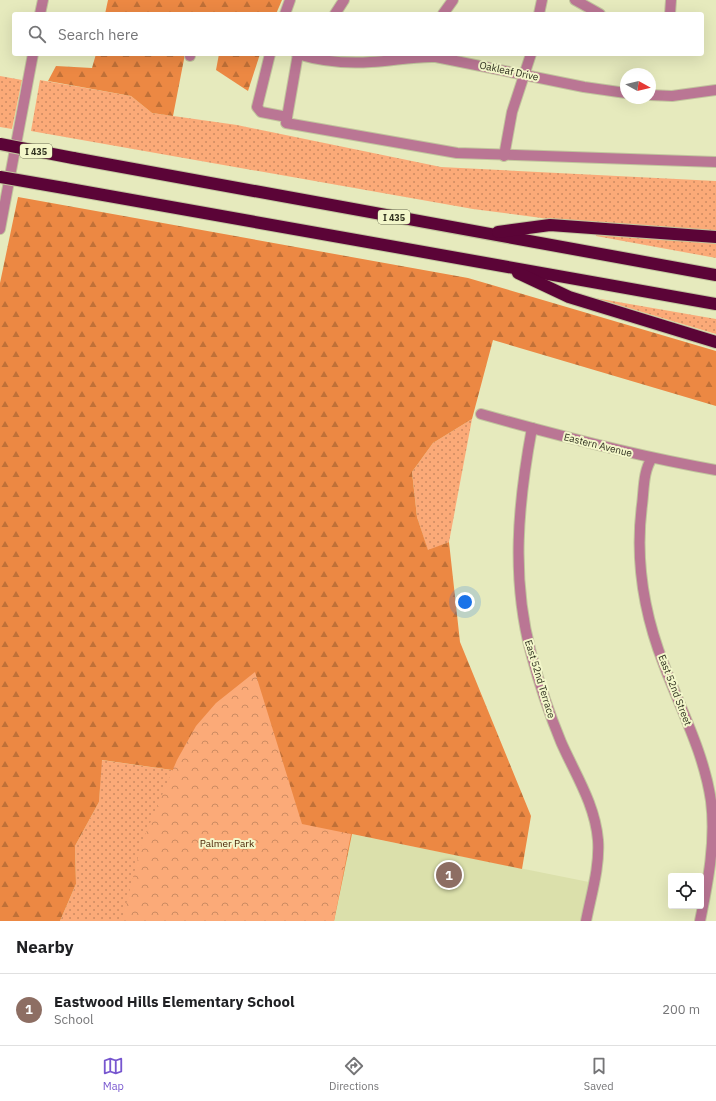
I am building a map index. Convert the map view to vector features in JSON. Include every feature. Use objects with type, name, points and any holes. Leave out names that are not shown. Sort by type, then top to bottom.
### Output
[{"type":"highway","name":"I 435","points":[[0,144],[716,275]]},
{"type":"highway","points":[[0,177],[716,304]]},
{"type":"highway","points":[[486,233],[550,225],[716,237]]},
{"type":"highway","points":[[505,266],[569,297],[716,342]]},
{"type":"street","points":[[40,12],[43,0]]},
{"type":"street","points":[[286,12],[290,0]]},
{"type":"street","points":[[336,12],[344,0]]},
{"type":"street","points":[[444,12],[453,0]]},
{"type":"street","points":[[539,12],[542,0]]},
{"type":"street","points":[[575,0],[596,12]]},
{"type":"street","points":[[670,12],[671,0]]},
{"type":"street","points":[[0,229],[33,56]]},
{"type":"street","points":[[270,56],[257,107],[261,112],[286,120],[457,153],[504,156],[644,158],[716,162]]},
{"type":"street","points":[[286,120],[298,56]]},
{"type":"street","name":"Oakleaf Drive","points":[[319,56],[332,62],[369,62],[402,56],[436,57],[584,87],[620,92]]},
{"type":"street","points":[[504,156],[512,112],[530,56]]},
{"type":"street","points":[[656,95],[672,96],[716,90]]},
{"type":"street","name":"Eastern Avenue","points":[[481,414],[652,458],[716,470]]},
{"type":"street","name":"East 52nd Terrace","points":[[532,428],[523,477],[518,534],[518,572],[523,618],[544,698],[561,742],[590,804],[595,820],[598,841],[596,867],[586,921]]},
{"type":"street","name":"East 52nd Street","points":[[652,458],[646,471],[640,518],[640,558],[643,594],[663,663],[700,752],[714,801],[714,832],[708,882],[700,921]]},
{"type":"shaded area","points":[[351,834],[589,882],[581,921],[334,921]]},
{"type":"green space","points":[[108,0],[282,0],[277,12],[105,12]]},
{"type":"green space","points":[[95,56],[185,56],[173,116],[152,113],[131,96],[48,81],[56,66],[92,68]]},
{"type":"green space","points":[[219,56],[259,56],[248,91],[216,70]]},
{"type":"green space","points":[[0,76],[22,80],[12,129],[0,127]]},
{"type":"green space","points":[[40,80],[131,96],[152,113],[237,125],[441,167],[716,181],[716,232],[549,219],[473,209],[31,131]]},
{"type":"green space","points":[[18,197],[468,278],[716,351],[716,406],[493,340],[472,419],[433,443],[412,472],[417,517],[428,550],[449,542],[460,642],[531,816],[522,869],[352,834],[334,921],[186,772],[102,760],[99,802],[75,846],[76,884],[60,921],[0,921],[0,283]]},
{"type":"green space","points":[[596,234],[716,242],[716,258],[596,236]]},
{"type":"green space","points":[[595,298],[716,319],[716,334]]},
{"type":"green space","points":[[472,419],[449,542],[428,551],[417,517],[412,472],[433,443]]},
{"type":"green space","name":"Palmer Park","points":[[255,672],[302,824],[351,834],[334,921],[122,921],[142,842],[177,760],[196,726],[216,703]]},
{"type":"green space","points":[[101,760],[186,772],[164,921],[60,921],[76,884],[75,846],[99,802]]},
{"type":"place","name":"Eastwood Hills Elementary School","points":[[449,875]]}]
